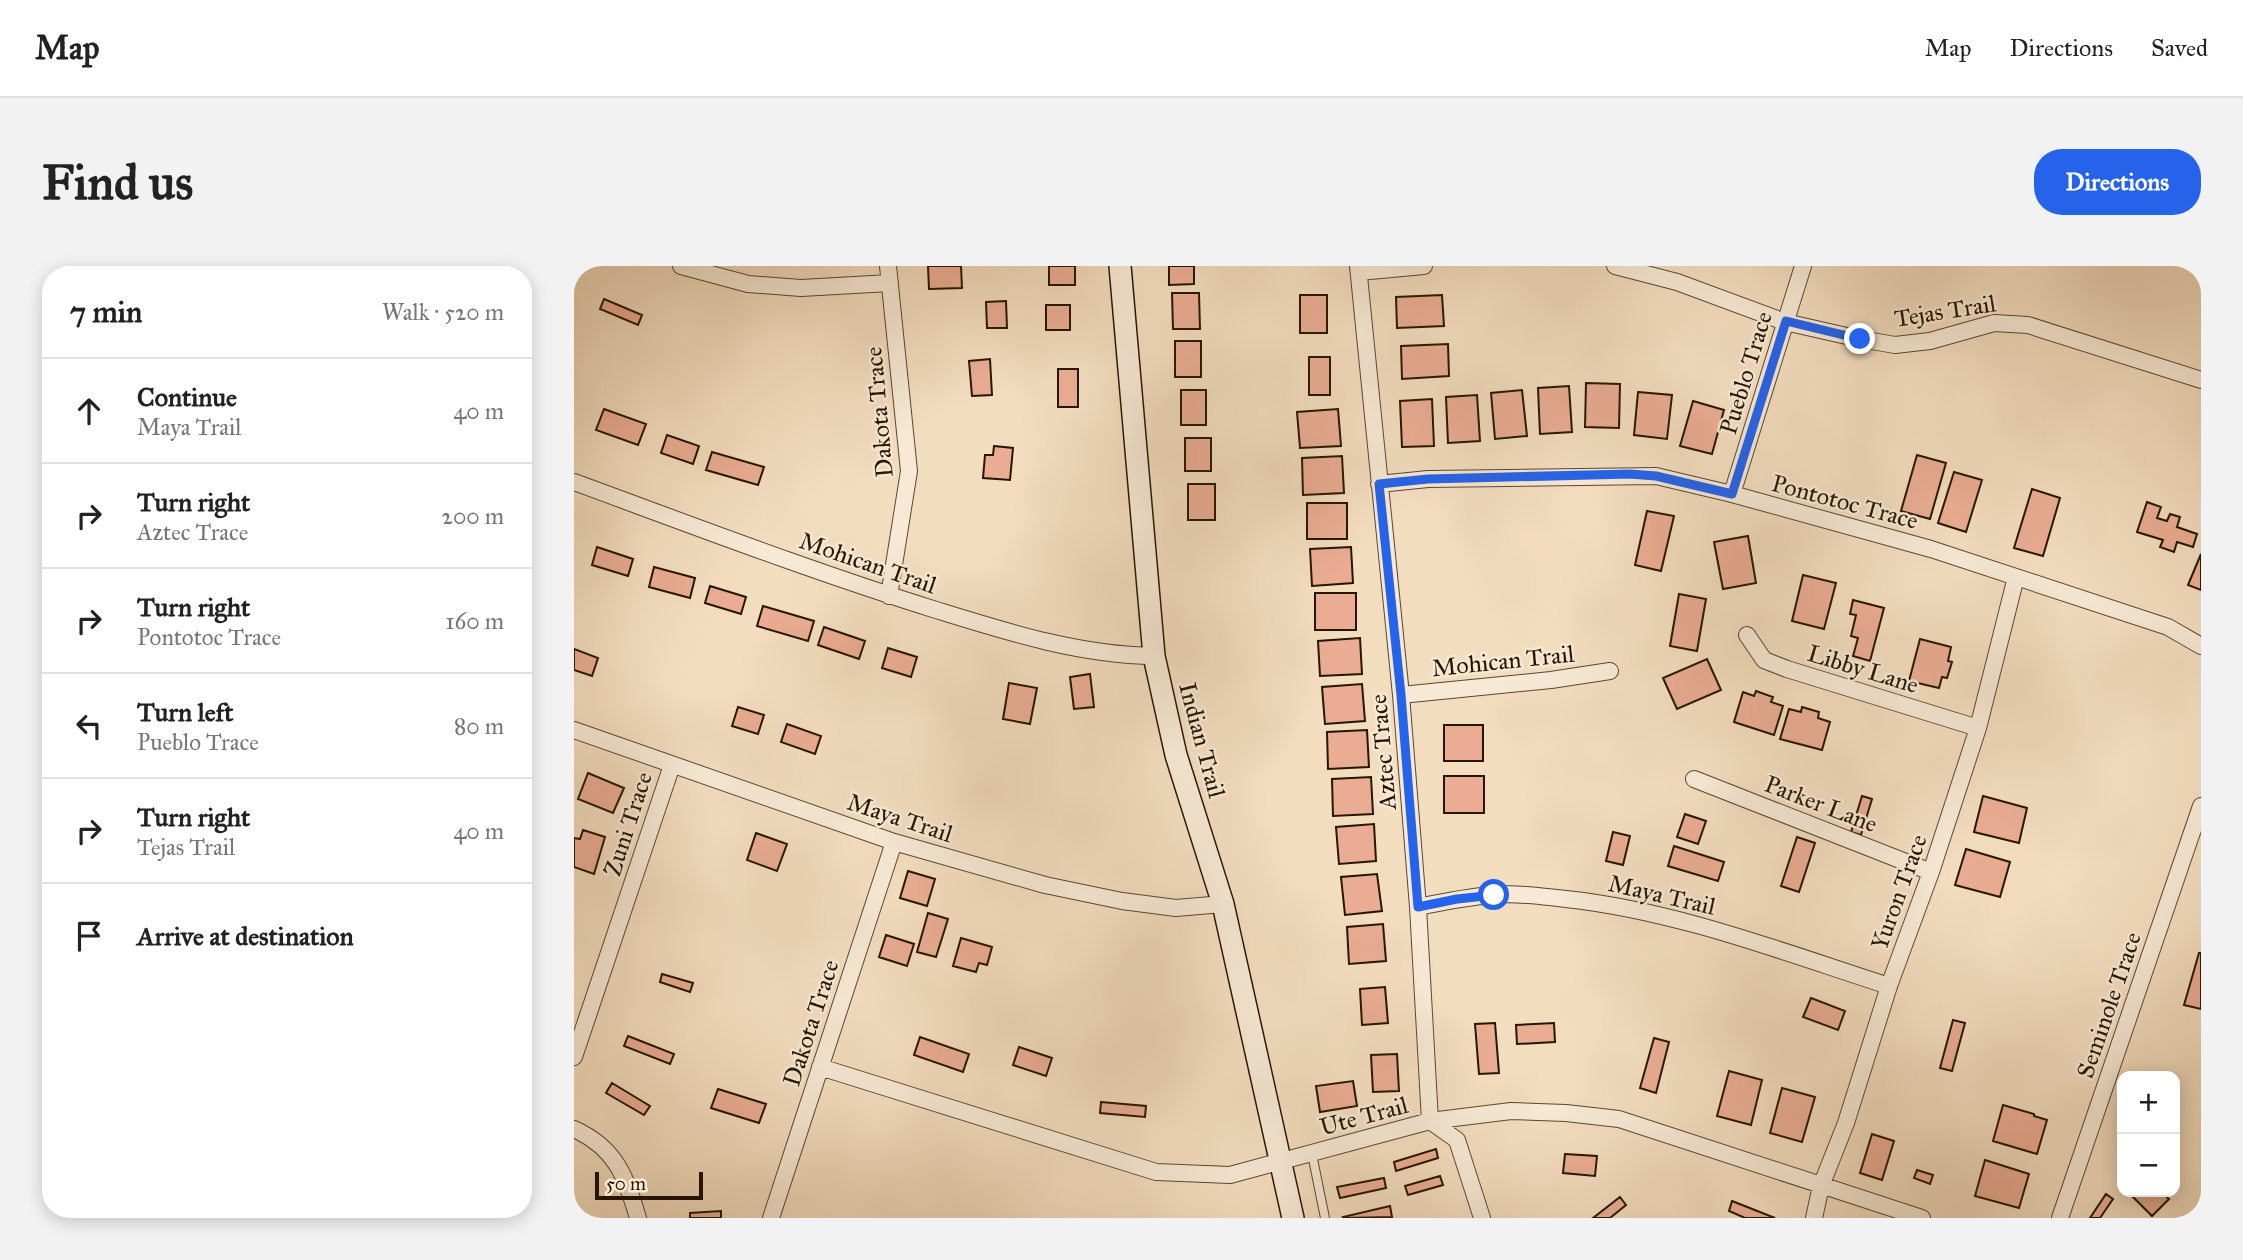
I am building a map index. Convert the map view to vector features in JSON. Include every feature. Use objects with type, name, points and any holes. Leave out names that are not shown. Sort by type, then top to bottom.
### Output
[{"type":"street","points":[[681,266],[748,284],[845,287],[890,283]]},
{"type":"street","name":"Dakota Trace","points":[[888,266],[909,471],[889,596]]},
{"type":"street","name":"Indian Trail","points":[[1120,266],[1154,656],[1176,755],[1223,904],[1293,1218]]},
{"type":"street","points":[[1358,269],[1424,266]]},
{"type":"street","name":"Tejas Trail","points":[[1615,266],[1677,282],[1786,321],[1895,345],[1930,341],[1994,323],[2028,325],[2201,380]]},
{"type":"street","name":"Pueblo Trace","points":[[1732,494],[1803,266]]},
{"type":"street","name":"Aztec Trace","points":[[1358,269],[1401,695],[1418,907],[1430,1121]]},
{"type":"street","name":"Pontotoc Trace","points":[[1379,484],[1428,479],[1630,474],[1656,476],[1732,494],[1931,549],[2168,627],[2201,646]]},
{"type":"street","name":"Mohican Trail","points":[[574,482],[889,596],[1013,634],[1058,645],[1125,655],[1154,656]]},
{"type":"street","name":"Yuron Trace","points":[[1814,1218],[1821,1186],[1846,1123],[1889,986],[1931,872],[1978,727],[2016,578]]},
{"type":"street","name":"Libby Lane","points":[[1747,635],[1764,660],[1978,727]]},
{"type":"street","name":"Mohican Trail","points":[[1401,695],[1610,671]]},
{"type":"street","name":"Maya Trail","points":[[574,730],[894,842],[1045,885],[1122,901],[1176,908],[1223,904]]},
{"type":"street","name":"Zuni Trace","points":[[574,1057],[672,765]]},
{"type":"street","name":"Parker Lane","points":[[1694,779],[1931,872]]},
{"type":"street","name":"Seminole Trace","points":[[2060,1218],[2201,806]]},
{"type":"street","name":"Dakota Trace","points":[[771,1218],[894,842]]},
{"type":"street","name":"Maya Trail","points":[[1418,907],[1494,895],[1534,895],[1638,909],[1889,986]]},
{"type":"street","name":"Ute Trail","points":[[820,1067],[1156,1171],[1230,1175],[1430,1121],[1511,1111],[1566,1113],[1619,1119],[1922,1218]]},
{"type":"street","points":[[1430,1121],[1457,1140],[1482,1218]]},
{"type":"street","points":[[574,1129],[599,1144],[612,1157],[626,1178],[638,1218]]},
{"type":"lane","points":[[1312,1154],[1325,1218]]},
{"type":"building","points":[[928,266],[961,266],[962,288],[929,289]]},
{"type":"building","points":[[1049,266],[1075,266],[1075,285],[1049,285]]},
{"type":"building","points":[[1169,266],[1194,266],[1194,284],[1169,285]]},
{"type":"building","points":[[1172,293],[1199,293],[1200,329],[1173,329]]},
{"type":"building","points":[[1300,295],[1327,295],[1327,333],[1300,333]]},
{"type":"building","points":[[1442,295],[1444,326],[1397,328],[1396,297]]},
{"type":"building","points":[[604,299],[642,315],[638,325],[600,309]]},
{"type":"building","points":[[1006,301],[1007,328],[987,328],[986,302]]},
{"type":"building","points":[[1046,305],[1070,305],[1070,330],[1046,330]]},
{"type":"building","points":[[1175,341],[1201,341],[1201,377],[1175,377]]},
{"type":"building","points":[[1448,344],[1449,376],[1402,379],[1401,346]]},
{"type":"building","points":[[1309,357],[1330,357],[1330,395],[1309,395]]},
{"type":"building","points":[[990,359],[992,395],[972,396],[969,361]]},
{"type":"building","points":[[1058,369],[1078,369],[1078,407],[1058,407]]},
{"type":"building","points":[[1586,383],[1620,384],[1619,428],[1585,427]]},
{"type":"building","points":[[1569,386],[1572,432],[1540,434],[1538,388]]},
{"type":"building","points":[[1181,390],[1206,390],[1206,425],[1181,425]]},
{"type":"building","points":[[1522,390],[1527,436],[1495,439],[1491,393]]},
{"type":"building","points":[[1638,392],[1672,395],[1667,439],[1634,435]]},
{"type":"building","points":[[1477,395],[1480,441],[1448,443],[1446,397]]},
{"type":"building","points":[[1432,399],[1434,446],[1402,447],[1400,401]]},
{"type":"building","points":[[1693,401],[1724,410],[1712,454],[1680,446]]},
{"type":"building","points":[[604,409],[646,424],[638,445],[596,430]]},
{"type":"building","points":[[1338,409],[1341,446],[1300,448],[1297,412]]},
{"type":"building","points":[[667,435],[699,446],[693,464],[661,453]]},
{"type":"building","points":[[1185,438],[1211,438],[1211,471],[1185,471]]},
{"type":"building","points":[[994,446],[1013,448],[1010,480],[983,478],[985,455],[993,455]]},
{"type":"building","points":[[712,452],[764,467],[758,485],[706,470]]},
{"type":"building","points":[[1917,455],[1946,463],[1930,519],[1901,511]]},
{"type":"building","points":[[1342,456],[1344,493],[1303,495],[1302,458]]},
{"type":"building","points":[[1954,472],[1982,480],[1966,532],[1938,523]]},
{"type":"building","points":[[1188,484],[1215,484],[1215,520],[1188,520]]},
{"type":"building","points":[[2032,489],[2060,498],[2043,556],[2014,548]]},
{"type":"building","points":[[2147,502],[2161,507],[2157,518],[2167,521],[2170,514],[2180,517],[2177,527],[2197,534],[2193,547],[2177,542],[2174,552],[2160,547],[2163,540],[2137,532]]},
{"type":"building","points":[[1307,503],[1347,503],[1347,539],[1307,539]]},
{"type":"building","points":[[1647,511],[1674,516],[1661,571],[1635,565]]},
{"type":"building","points":[[1748,536],[1756,583],[1723,589],[1714,542]]},
{"type":"building","points":[[597,547],[633,559],[628,576],[592,565]]},
{"type":"building","points":[[1351,547],[1353,583],[1312,586],[1310,549]]},
{"type":"building","points":[[2201,554],[2201,590],[2188,585]]},
{"type":"building","points":[[654,567],[695,578],[690,598],[649,587]]},
{"type":"building","points":[[1803,575],[1836,583],[1824,629],[1792,621]]},
{"type":"building","points":[[710,586],[746,597],[741,614],[705,603]]},
{"type":"building","points":[[1315,593],[1356,593],[1356,630],[1315,630]]},
{"type":"building","points":[[1679,594],[1706,599],[1697,651],[1670,646]]},
{"type":"building","points":[[1853,600],[1884,608],[1870,661],[1853,656],[1858,638],[1851,636],[1856,615],[1850,614]]},
{"type":"building","points":[[763,606],[814,621],[808,641],[757,626]]},
{"type":"building","points":[[824,627],[865,641],[859,659],[818,645]]},
{"type":"building","points":[[1360,638],[1362,674],[1320,676],[1318,641]]},
{"type":"building","points":[[1920,639],[1951,647],[1948,661],[1952,662],[1947,678],[1942,677],[1939,688],[1909,681]]},
{"type":"building","points":[[888,648],[917,657],[911,677],[882,668]]},
{"type":"building","points":[[574,649],[598,658],[592,676],[574,670]]},
{"type":"building","points":[[1707,659],[1721,690],[1677,709],[1663,678]]},
{"type":"building","points":[[1090,674],[1094,707],[1074,709],[1070,677]]},
{"type":"building","points":[[1009,683],[1037,688],[1030,724],[1003,719]]},
{"type":"building","points":[[1362,684],[1365,721],[1325,724],[1322,687]]},
{"type":"building","points":[[1756,691],[1773,697],[1771,702],[1783,706],[1774,735],[1734,722],[1743,692],[1754,696]]},
{"type":"building","points":[[738,707],[764,715],[758,734],[732,726]]},
{"type":"building","points":[[1802,707],[1819,712],[1818,718],[1830,722],[1822,750],[1780,739],[1789,709],[1801,712]]},
{"type":"building","points":[[787,724],[821,736],[815,754],[781,742]]},
{"type":"building","points":[[1444,725],[1483,725],[1483,761],[1444,761]]},
{"type":"building","points":[[1367,730],[1369,767],[1328,769],[1327,732]]},
{"type":"building","points":[[588,773],[624,788],[613,813],[578,799]]},
{"type":"building","points":[[1444,776],[1484,776],[1484,813],[1444,813]]},
{"type":"building","points":[[1371,777],[1373,814],[1333,816],[1332,779]]},
{"type":"building","points":[[1862,796],[1872,799],[1861,835],[1851,832]]},
{"type":"building","points":[[1983,796],[2027,808],[2019,843],[1974,832]]},
{"type":"building","points":[[1685,814],[1706,821],[1698,844],[1677,837]]},
{"type":"building","points":[[1374,824],[1376,861],[1339,864],[1336,827]]},
{"type":"building","points":[[583,830],[605,837],[594,874],[574,867],[574,838],[580,839]]},
{"type":"building","points":[[1613,832],[1630,836],[1623,865],[1606,861]]},
{"type":"building","points":[[756,833],[787,844],[777,871],[747,860]]},
{"type":"building","points":[[1797,837],[1815,843],[1799,892],[1781,886]]},
{"type":"building","points":[[1674,846],[1724,862],[1718,881],[1668,866]]},
{"type":"building","points":[[1966,849],[2010,862],[2000,897],[1955,885]]},
{"type":"building","points":[[908,871],[935,879],[927,906],[900,898]]},
{"type":"building","points":[[1377,874],[1382,911],[1345,915],[1341,877]]},
{"type":"building","points":[[928,913],[948,919],[936,957],[917,952]]},
{"type":"building","points":[[1383,924],[1386,961],[1349,964],[1347,927]]},
{"type":"building","points":[[886,935],[914,944],[907,966],[879,957]]},
{"type":"building","points":[[961,938],[992,947],[987,965],[979,963],[976,972],[953,966]]},
{"type":"building","points":[[2201,953],[2201,1009],[2184,1005]]},
{"type":"building","points":[[662,974],[693,983],[690,992],[660,982]]},
{"type":"building","points":[[1385,987],[1388,1023],[1362,1025],[1360,989]]},
{"type":"building","points":[[1811,998],[1845,1011],[1838,1030],[1803,1017]]},
{"type":"building","points":[[1953,1020],[1965,1023],[1952,1071],[1940,1068]]},
{"type":"building","points":[[1495,1023],[1499,1073],[1479,1074],[1475,1024]]},
{"type":"building","points":[[1554,1023],[1555,1042],[1517,1044],[1516,1025]]},
{"type":"building","points":[[628,1036],[674,1054],[670,1064],[624,1046]]},
{"type":"building","points":[[920,1037],[969,1054],[963,1072],[914,1055]]},
{"type":"building","points":[[1654,1038],[1669,1042],[1656,1093],[1640,1088]]},
{"type":"building","points":[[1019,1047],[1052,1058],[1046,1076],[1013,1065]]},
{"type":"building","points":[[1397,1054],[1399,1091],[1373,1092],[1371,1055]]},
{"type":"building","points":[[1729,1071],[1762,1080],[1751,1125],[1717,1116]]},
{"type":"building","points":[[1353,1081],[1357,1106],[1320,1112],[1316,1086]]},
{"type":"building","points":[[612,1083],[650,1106],[644,1115],[606,1093]]},
{"type":"building","points":[[1782,1088],[1815,1097],[1802,1142],[1770,1133]]},
{"type":"building","points":[[718,1089],[766,1104],[759,1123],[711,1108]]},
{"type":"building","points":[[1101,1102],[1146,1106],[1145,1117],[1100,1113]]},
{"type":"building","points":[[2003,1105],[2047,1120],[2037,1154],[1993,1141]]},
{"type":"building","points":[[1872,1134],[1894,1141],[1882,1180],[1860,1173]]},
{"type":"building","points":[[1436,1149],[1438,1158],[1396,1171],[1394,1162]]},
{"type":"building","points":[[1565,1154],[1597,1156],[1595,1176],[1563,1173]]},
{"type":"building","points":[[1985,1160],[2029,1174],[2019,1208],[1975,1196]]},
{"type":"building","points":[[1917,1170],[1933,1175],[1930,1184],[1914,1178]]},
{"type":"building","points":[[1440,1176],[1443,1185],[1408,1195],[1405,1186]]},
{"type":"building","points":[[1384,1178],[1386,1188],[1340,1198],[1337,1187]]},
{"type":"building","points":[[2106,1194],[2113,1199],[2100,1218],[2090,1218]]},
{"type":"building","points":[[1620,1197],[1626,1205],[1610,1218],[1593,1218]]},
{"type":"building","points":[[2133,1197],[2169,1199],[2152,1216]]},
{"type":"building","points":[[1732,1201],[1775,1218],[1745,1218],[1729,1211]]},
{"type":"building","points":[[1390,1206],[1392,1217],[1343,1217]]},
{"type":"building","points":[[721,1211],[721,1218],[690,1218],[690,1213]]},
{"type":"route","points":[[1494,895],[1418,907],[1401,695],[1379,484],[1428,479],[1630,474],[1656,476],[1732,494],[1786,321],[1860,339]]}]
